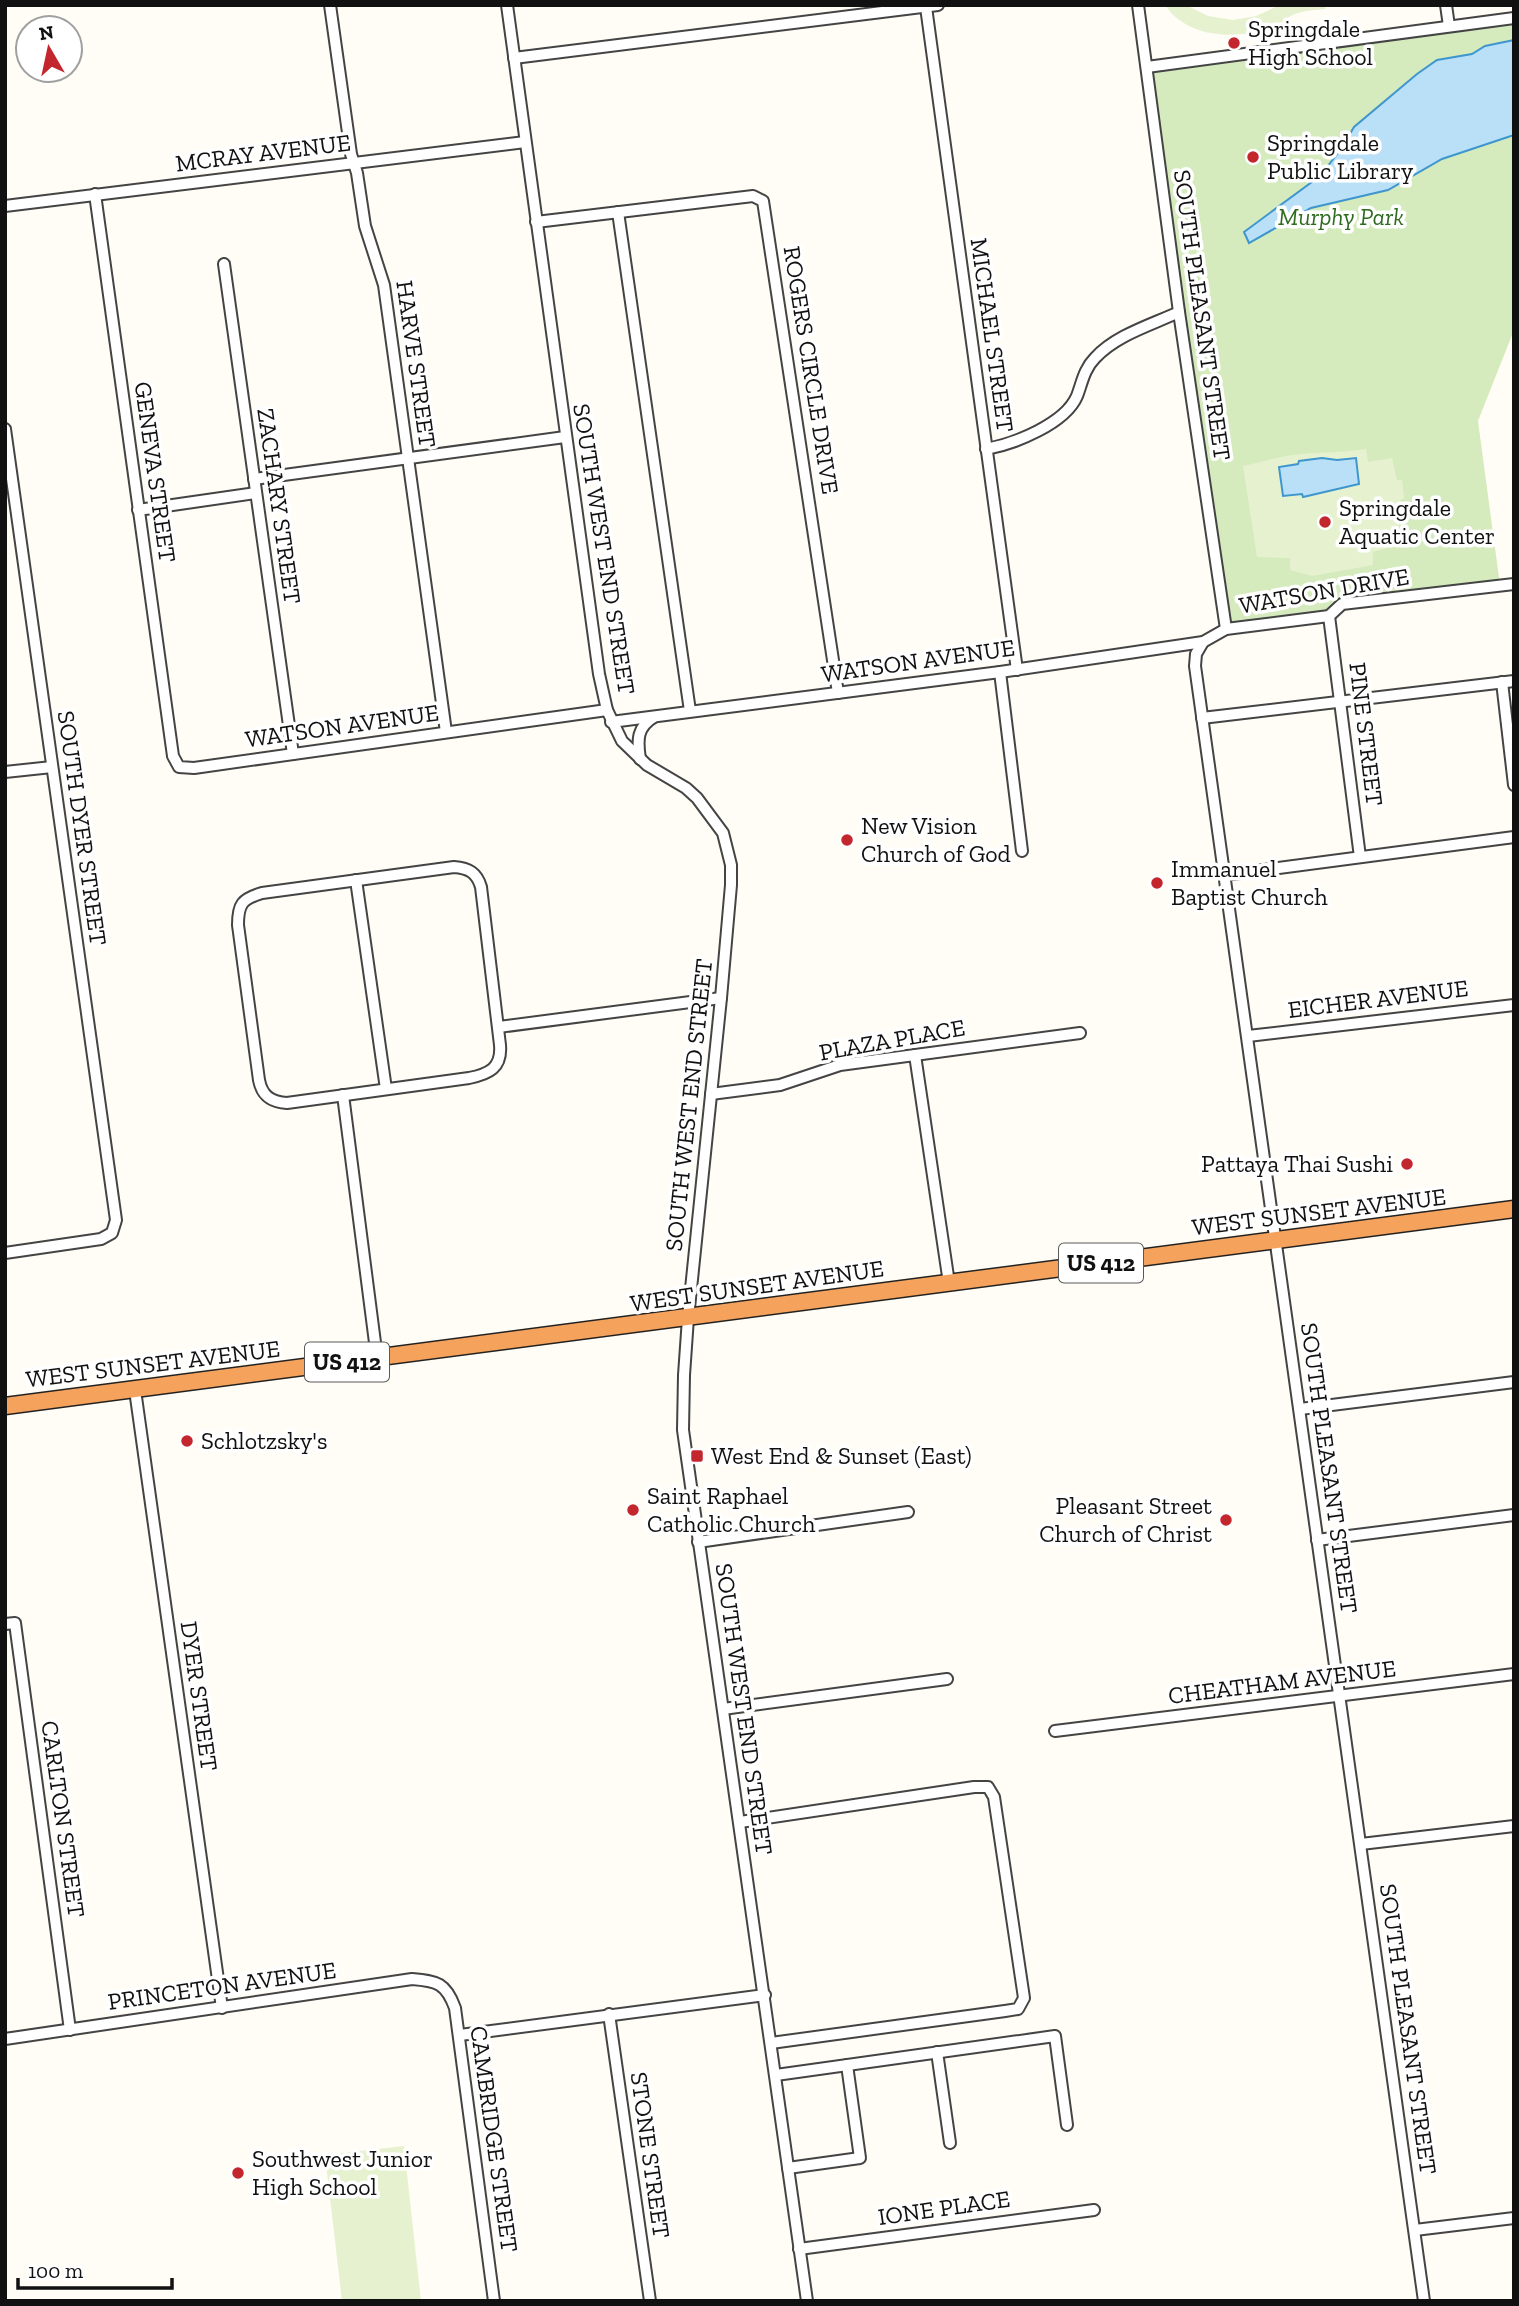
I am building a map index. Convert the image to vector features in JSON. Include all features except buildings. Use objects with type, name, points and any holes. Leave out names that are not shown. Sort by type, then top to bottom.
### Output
[{"type":"highway","name":"WEST SUNSET AVENUE","points":[[5,1406],[1514,1209]]},
{"type":"street","name":"HARVE STREET","points":[[330,5],[365,226],[384,285],[446,732]]},
{"type":"street","name":"SOUTH WEST END STREET","points":[[507,5],[565,437],[599,674],[609,716],[622,741],[640,758],[692,793],[709,811],[723,833],[731,865],[706,1163],[688,1318],[683,1430],[807,2301]]},
{"type":"street","name":"SOUTH PLEASANT STREET","points":[[1138,5],[1179,312],[1226,629]]},
{"type":"street","points":[[1446,5],[1449,26]]},
{"type":"street","points":[[514,58],[932,6]]},
{"type":"street","name":"MICHAEL STREET","points":[[932,6],[986,449],[1017,670]]},
{"type":"street","points":[[1146,67],[1514,18]]},
{"type":"street","name":"MCRAY AVENUE","points":[[5,206],[526,142]]},
{"type":"street","name":"GENEVA STREET","points":[[95,194],[173,756]]},
{"type":"street","name":"ROGERS CIRCLE DRIVE","points":[[536,222],[753,196],[763,201],[838,693]]},
{"type":"street","points":[[618,212],[690,711]]},
{"type":"street","name":"ZACHARY STREET","points":[[223,264],[293,754]]},
{"type":"street","points":[[986,449],[1000,446],[1050,424],[1076,399],[1082,377],[1094,358],[1116,341],[1179,312]]},
{"type":"street","name":"SOUTH DYER STREET","points":[[5,429],[116,1220],[113,1233],[101,1239],[5,1253]]},
{"type":"street","points":[[254,479],[565,437]]},
{"type":"street","points":[[138,510],[256,493]]},
{"type":"street","name":"WATSON DRIVE","points":[[1226,629],[1329,616],[1342,604],[1514,583]]},
{"type":"street","name":"PINE STREET","points":[[1329,616],[1360,857]]},
{"type":"street","name":"WATSON AVENUE","points":[[173,756],[179,767],[185,768],[446,732],[609,716],[657,716],[1017,670],[1203,642],[1226,629]]},
{"type":"street","name":"SOUTH PLEASANT STREET","points":[[1203,642],[1196,654],[1195,666],[1424,2301]]},
{"type":"street","points":[[1000,672],[1022,851]]},
{"type":"street","points":[[1202,718],[1508,681],[1514,785]]},
{"type":"street","points":[[640,758],[640,728],[657,716]]},
{"type":"street","points":[[5,772],[52,767]]},
{"type":"street","points":[[1225,875],[1514,836]]},
{"type":"street","points":[[454,867],[464,867],[474,872],[481,887],[499,1027],[499,1061],[493,1070],[485,1075],[343,1095],[277,1102],[268,1099],[261,1090],[238,913],[241,904],[249,897],[356,880],[454,867]]},
{"type":"street","points":[[356,880],[386,1089]]},
{"type":"street","points":[[499,1027],[721,998]]},
{"type":"street","name":"EICHER AVENUE","points":[[1248,1036],[1514,1004]]},
{"type":"street","name":"PLAZA PLACE","points":[[711,1094],[780,1085],[840,1065],[1080,1033]]},
{"type":"street","points":[[915,1055],[949,1283]]},
{"type":"street","points":[[343,1095],[377,1358]]},
{"type":"street","points":[[1300,1409],[1514,1382]]},
{"type":"street","name":"DYER STREET","points":[[135,1390],[222,2008]]},
{"type":"street","points":[[698,1542],[908,1512]]},
{"type":"street","points":[[1317,1540],[1514,1516]]},
{"type":"street","name":"CARLTON STREET","points":[[5,1625],[15,1623],[70,2030]]},
{"type":"street","name":"CHEATHAM AVENUE","points":[[1055,1731],[1514,1674]]},
{"type":"street","points":[[723,1709],[947,1679]]},
{"type":"street","points":[[740,1822],[988,1787],[994,1797],[1024,1998],[1018,2008],[1005,2011],[771,2043]]},
{"type":"street","points":[[1361,1844],[1514,1826]]},
{"type":"street","name":"PRINCETON AVENUE","points":[[5,2039],[412,1979],[430,1980],[443,1986]]},
{"type":"street","name":"CAMBRIDGE STREET","points":[[443,1986],[451,1995],[456,2008],[494,2301]]},
{"type":"street","points":[[460,2035],[765,1995]]},
{"type":"street","name":"STONE STREET","points":[[608,2014],[650,2301]]},
{"type":"street","points":[[776,2074],[1055,2036],[1067,2124]]},
{"type":"street","points":[[937,2052],[950,2143]]},
{"type":"street","points":[[788,2168],[860,2158],[847,2065]]},
{"type":"street","name":"IONE PLACE","points":[[799,2249],[1094,2210]]},
{"type":"street","points":[[1415,2230],[1514,2218]]},
{"type":"green space","points":[[1165,5],[1186,5],[1208,16],[1233,20],[1256,16],[1280,5],[1325,5],[1325,9],[1298,13],[1273,27],[1256,32],[1227,35],[1199,30],[1186,24],[1174,16]]},
{"type":"green space","name":"Murphy Park","points":[[1514,18],[1514,330],[1478,421],[1500,585],[1343,604],[1329,616],[1226,629],[1147,67]]},
{"type":"green space","name":"Springdale Aquatic Center","points":[[1366,449],[1368,462],[1392,458],[1397,480],[1402,480],[1404,498],[1400,500],[1398,545],[1373,552],[1373,565],[1312,576],[1290,570],[1290,558],[1257,557],[1243,466],[1293,455]]},
{"type":"green space","points":[[404,2146],[421,2301],[342,2301],[325,2155]]},
{"type":"water","points":[[1514,40],[1514,135],[1442,159],[1388,190],[1311,208],[1249,243],[1244,232],[1320,176],[1354,127],[1417,74],[1437,60],[1472,54],[1485,46]]},
{"type":"water","points":[[1322,458],[1356,458],[1359,484],[1303,497],[1302,494],[1283,496],[1279,467]]},
{"type":"place","name":"Springdale High School","points":[[1234,43]]},
{"type":"place","name":"Springdale Public Library","points":[[1253,157]]},
{"type":"place","name":"Springdale Aquatic Center","points":[[1325,522]]},
{"type":"place","name":"New Vision Church of God","points":[[847,840]]},
{"type":"place","name":"Immanuel Baptist Church","points":[[1157,883]]},
{"type":"place","name":"Pattaya Thai Sushi","points":[[1407,1164]]},
{"type":"place","name":"Schlotzsky's","points":[[187,1441]]},
{"type":"place","name":"West End & Sunset (East)","points":[[697,1456]]},
{"type":"place","name":"Saint Raphael Catholic Church","points":[[633,1510]]},
{"type":"place","name":"Pleasant Street Church of Christ","points":[[1226,1520]]},
{"type":"place","name":"Southwest Junior High School","points":[[238,2173]]}]
